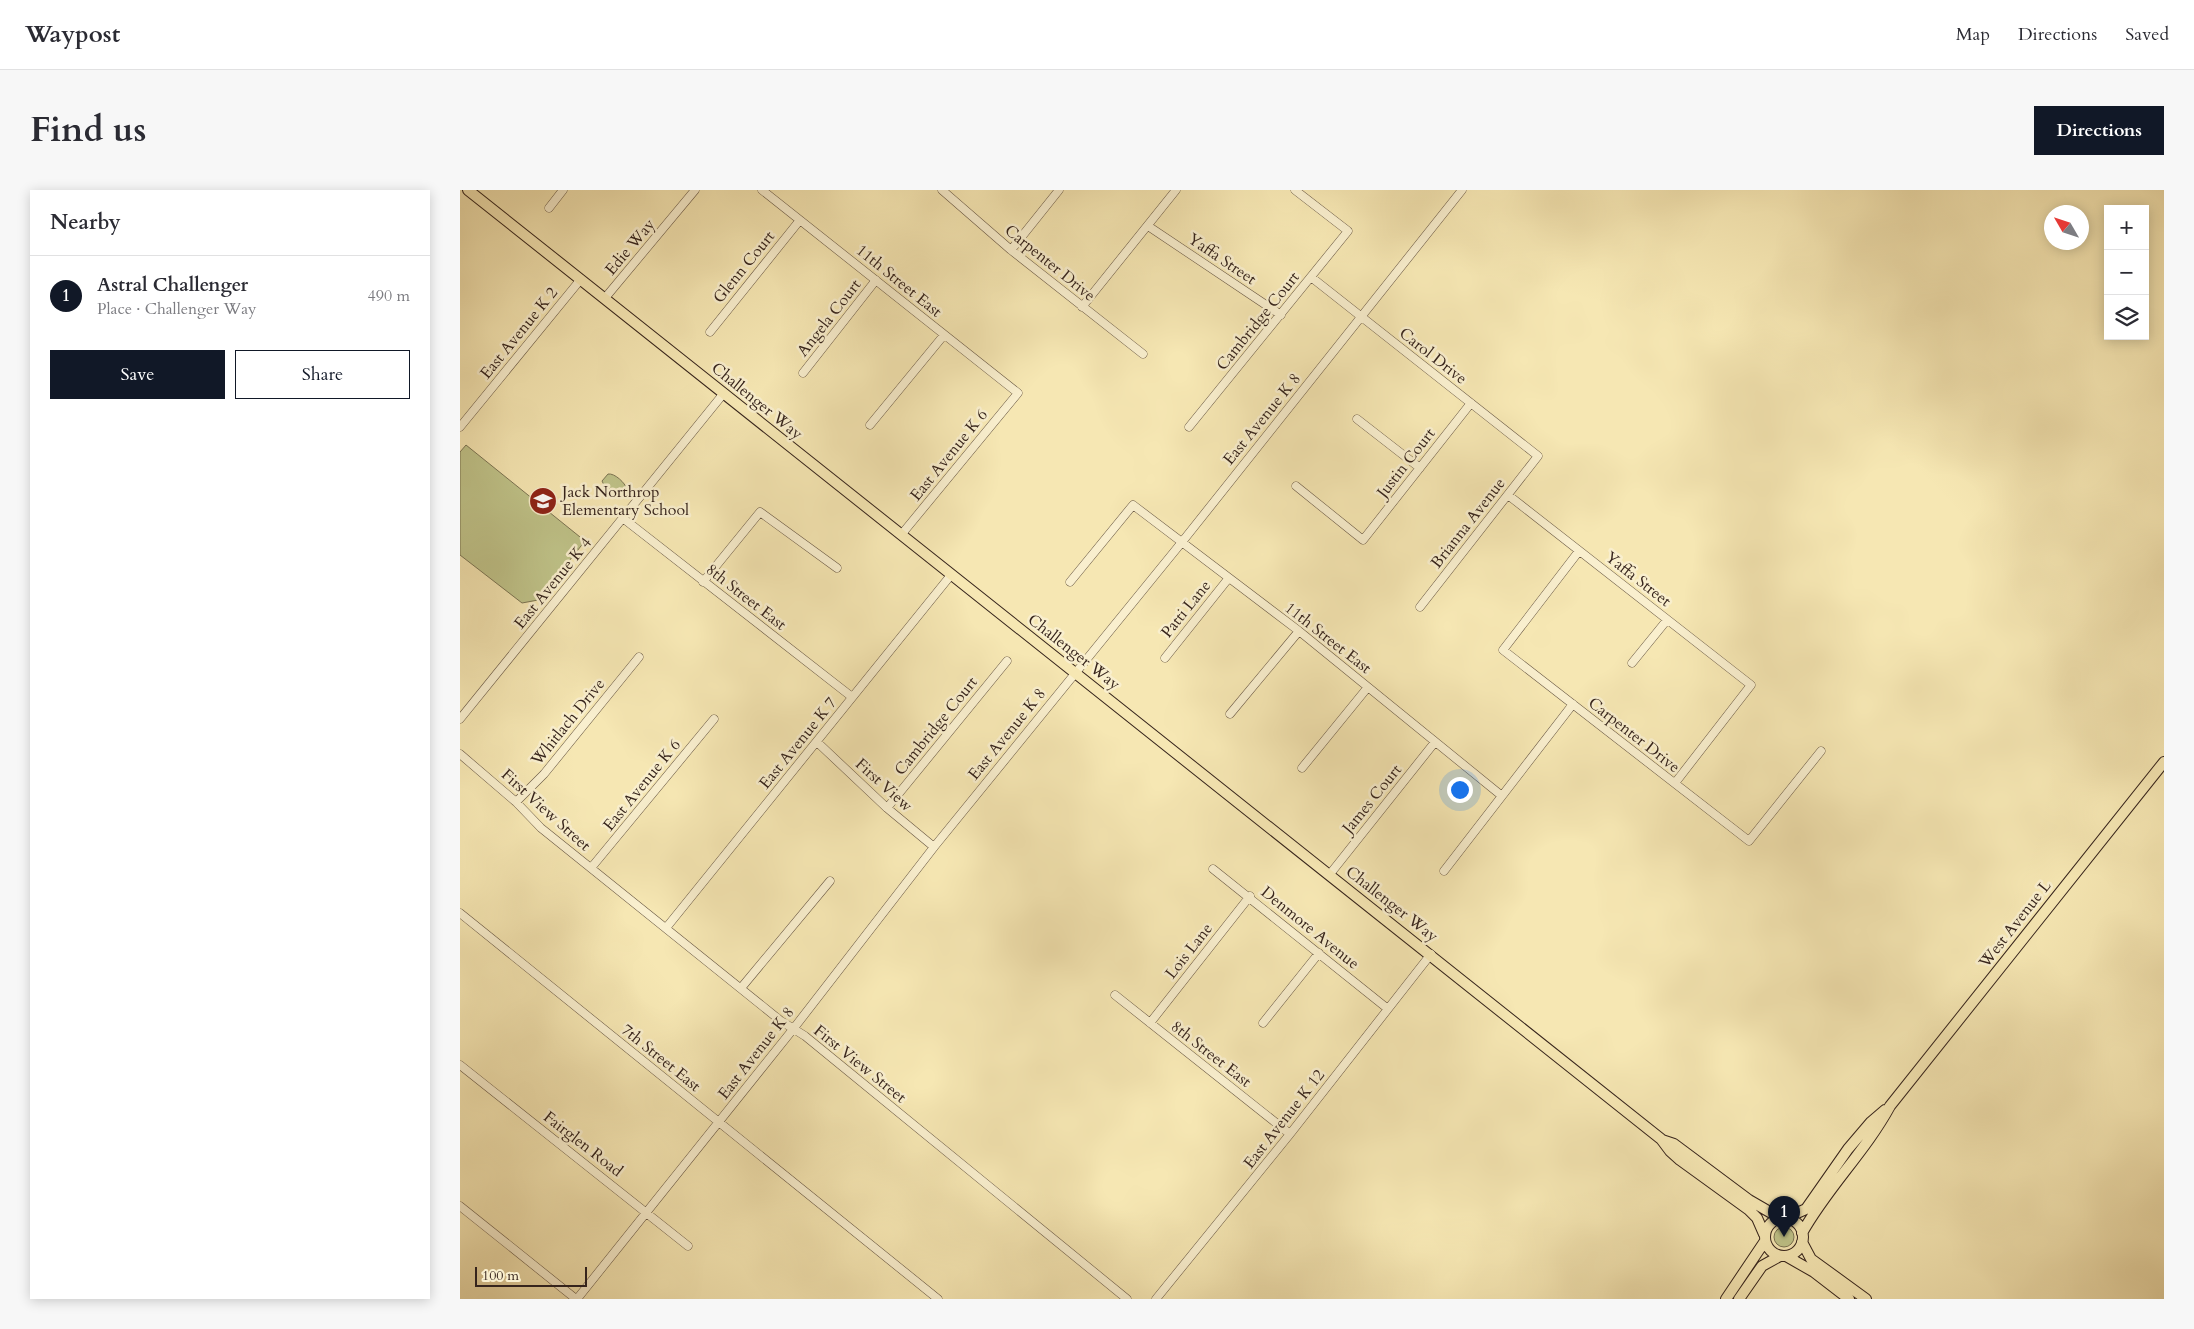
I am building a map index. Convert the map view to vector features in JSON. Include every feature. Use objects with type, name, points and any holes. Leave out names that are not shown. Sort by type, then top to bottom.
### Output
[{"type":"main road","name":"Challenger Way","points":[[468,190],[1431,954],[1661,1139],[1680,1160],[1755,1216],[1765,1238]]},
{"type":"main road","name":"West Avenue L","points":[[1802,1238],[1822,1202],[1878,1127],[1890,1106],[2164,762]]},
{"type":"main road","name":"West Avenue L","points":[[1783,1218],[1806,1209],[1848,1150],[1871,1122],[1890,1106]]},
{"type":"main road","name":"Challenger Way","points":[[1661,1139],[1674,1144],[1749,1200],[1783,1218]]},
{"type":"main road","points":[[1726,1299],[1765,1238],[1770,1224],[1783,1218],[1796,1223],[1811,1259],[1866,1299]]},
{"type":"main road","points":[[1765,1238],[1770,1251],[1814,1272],[1849,1299]]},
{"type":"main road","points":[[1739,1299],[1762,1266],[1796,1251],[1802,1238]]},
{"type":"street","points":[[549,208],[563,190]]},
{"type":"street","name":"Edie Way","points":[[605,298],[695,190]]},
{"type":"street","name":"11th Street East","points":[[762,190],[1018,393]]},
{"type":"street","points":[[1011,250],[1059,190]]},
{"type":"street","points":[[1082,307],[1176,190]]},
{"type":"street","name":"Cambridge Court","points":[[1189,427],[1348,231],[1295,190]]},
{"type":"street","name":"East Avenue K 8","points":[[577,1299],[794,1028],[934,847],[1074,671],[1182,542],[1462,190]]},
{"type":"street","name":"Carpenter Drive","points":[[944,191],[1011,250],[1143,354]]},
{"type":"street","name":"Glenn Court","points":[[710,332],[800,220]]},
{"type":"street","name":"Yaffa Street","points":[[1148,226],[1281,315]]},
{"type":"street","name":"Carol Drive","points":[[1311,277],[1538,456]]},
{"type":"street","name":"East Avenue K 2","points":[[460,427],[581,279]]},
{"type":"street","name":"Angela Court","points":[[803,373],[876,280]]},
{"type":"street","points":[[870,425],[944,335]]},
{"type":"street","name":"East Avenue K 4","points":[[460,719],[624,519],[724,393]]},
{"type":"street","name":"East Avenue K 6","points":[[901,535],[1018,393]]},
{"type":"street","name":"Justin Court","points":[[1296,486],[1363,540],[1471,403]]},
{"type":"street","points":[[1358,419],[1420,468]]},
{"type":"street","name":"Brianna Avenue","points":[[1420,607],[1538,456]]},
{"type":"street","name":"Yaffa Street","points":[[1508,495],[1751,685],[1674,783]]},
{"type":"street","name":"11th Street East","points":[[1070,582],[1133,505],[1299,631],[1502,796]]},
{"type":"street","points":[[703,582],[760,512],[837,568]]},
{"type":"street","name":"8th Street East","points":[[624,519],[852,697]]},
{"type":"street","name":"Carpenter Drive","points":[[1579,550],[1503,650],[1749,841],[1821,750]]},
{"type":"street","name":"East Avenue K 7","points":[[666,928],[951,575]]},
{"type":"street","name":"Patti Lane","points":[[1165,658],[1228,578]]},
{"type":"street","points":[[1632,663],[1667,620]]},
{"type":"street","points":[[1230,714],[1299,631]]},
{"type":"street","name":"Whitlach Drive","points":[[516,802],[544,774],[639,657]]},
{"type":"street","name":"Cambridge Court","points":[[887,808],[1007,661]]},
{"type":"street","points":[[1302,768],[1368,687]]},
{"type":"street","points":[[1444,871],[1573,704]]},
{"type":"street","name":"East Avenue K 6","points":[[591,868],[714,719]]},
{"type":"street","name":"First View","points":[[816,742],[887,808],[934,847]]},
{"type":"street","name":"James Court","points":[[1330,874],[1435,742]]},
{"type":"street","name":"First View Street","points":[[460,754],[516,802],[541,828],[781,1021],[794,1028],[1127,1299]]},
{"type":"street","name":"Denmore Avenue","points":[[1214,869],[1388,1008]]},
{"type":"street","points":[[740,988],[830,880]]},
{"type":"street","name":"Lois Lane","points":[[1150,1023],[1250,896]]},
{"type":"street","name":"7th Street East","points":[[460,913],[938,1299]]},
{"type":"street","points":[[1263,1023],[1319,953]]},
{"type":"street","name":"East Avenue K 12","points":[[1156,1299],[1290,1134],[1431,954]]},
{"type":"street","name":"8th Street East","points":[[1115,995],[1290,1134]]},
{"type":"street","name":"Fairglen Road","points":[[460,1065],[688,1246]]},
{"type":"street","points":[[460,1206],[577,1299]]},
{"type":"green space","points":[[466,445],[585,541],[538,600],[522,603],[460,555],[460,452]]},
{"type":"green space","points":[[608,474],[614,475],[622,481],[627,489],[625,494],[620,496],[604,485],[602,481]]},
{"type":"green space","points":[[1784,1227],[1791,1230],[1794,1237],[1791,1244],[1784,1247],[1777,1244],[1774,1237],[1777,1230]]},
{"type":"place","name":"Jack Northrop Elementary School","points":[[543,501]]},
{"type":"place","name":"Astral Challenger","points":[[1784,1237]]}]
